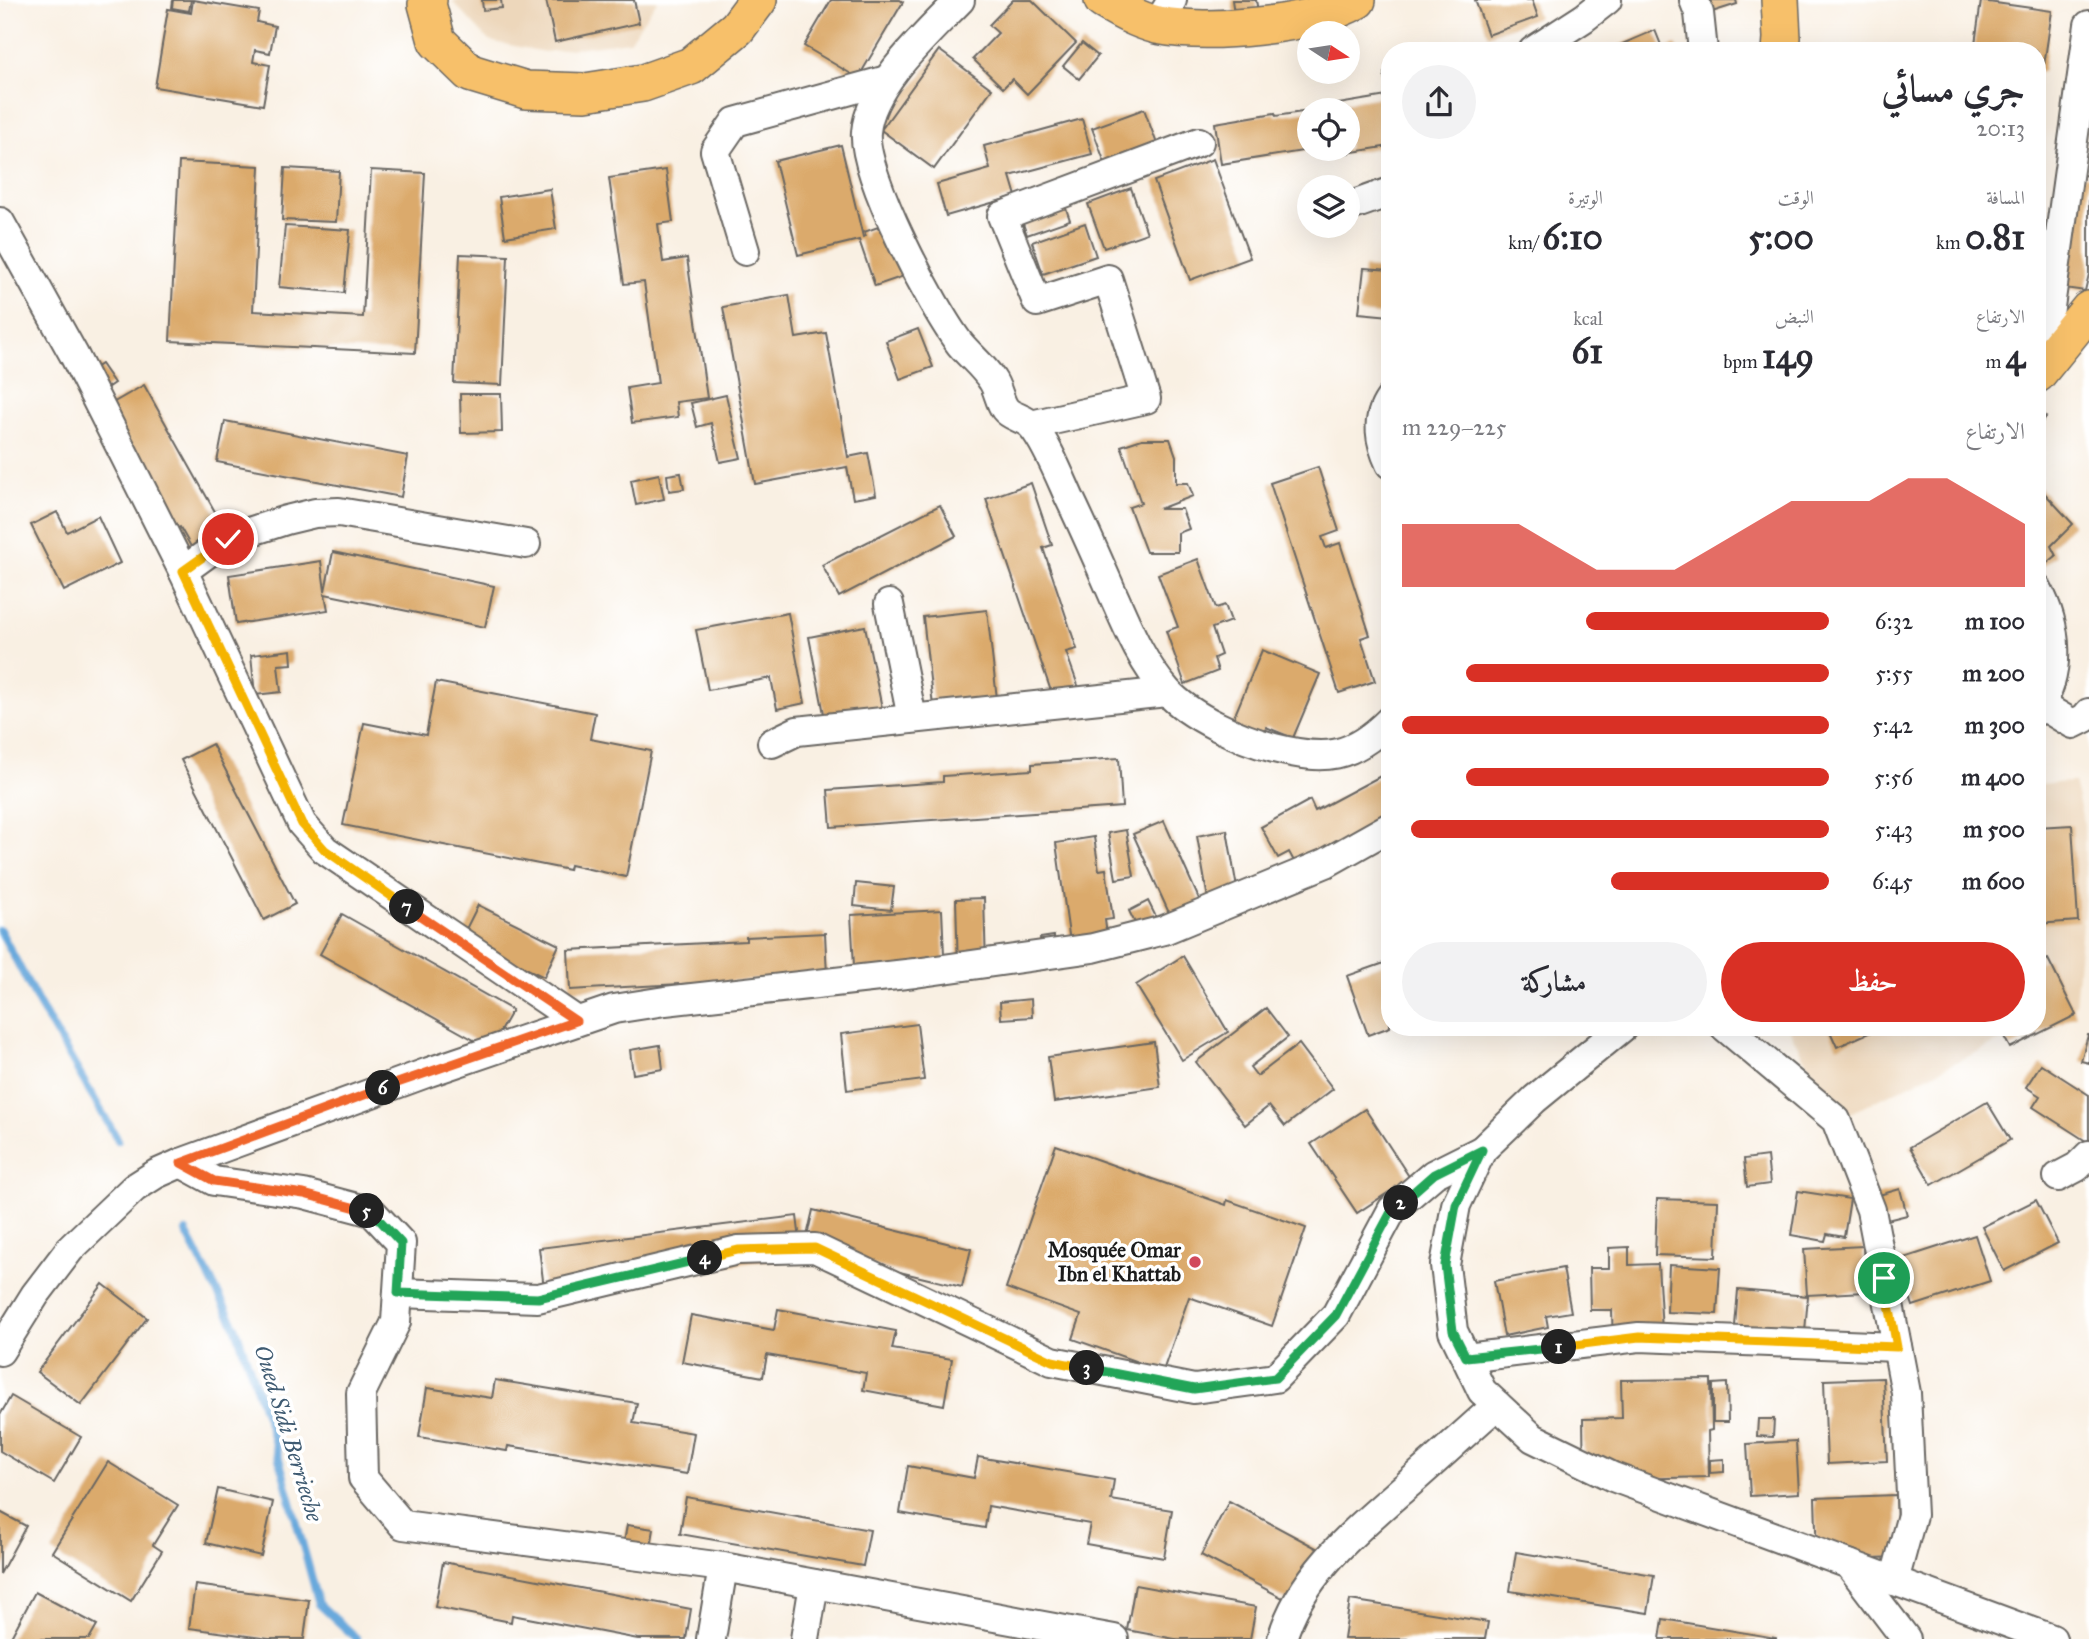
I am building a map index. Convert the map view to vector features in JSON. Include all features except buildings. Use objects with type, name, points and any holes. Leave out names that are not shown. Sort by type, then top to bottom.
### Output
[{"type":"main road","points":[[425,1],[437,41],[470,73],[526,90],[584,92],[643,83],[691,66],[737,28],[758,0]]},
{"type":"main road","points":[[1103,0],[1127,15],[1164,12],[1222,30],[1304,19],[1357,0]]},
{"type":"main road","points":[[1780,0],[1782,42]]},
{"type":"main road","points":[[2046,364],[2089,310]]},
{"type":"street","points":[[960,0],[887,80],[871,109],[866,134],[871,165],[925,289],[960,343],[993,380],[1006,410],[1031,425],[1054,462],[1137,649],[1167,692],[1229,733],[1302,755],[1329,756],[1351,750],[1381,728]]},
{"type":"street","points":[[1546,42],[1607,0]]},
{"type":"street","points":[[1694,0],[1699,13],[1702,42]]},
{"type":"street","points":[[2046,324],[2089,24]]},
{"type":"street","points":[[745,251],[715,151],[735,122],[887,80]]},
{"type":"street","points":[[1031,425],[1146,399],[1108,279],[1037,302],[1002,216],[1199,142]]},
{"type":"street","points":[[1360,202],[1381,194]]},
{"type":"street","points":[[0,222],[74,355],[183,571],[302,824],[325,850],[576,1021]]},
{"type":"street","points":[[183,571],[228,539],[315,513],[339,512],[526,544]]},
{"type":"street","points":[[889,604],[912,718]]},
{"type":"street","points":[[2046,613],[2054,635],[2054,673],[2046,692]]},
{"type":"street","points":[[772,743],[797,731],[1167,692]]},
{"type":"street","points":[[2046,711],[2073,724],[2089,713]]},
{"type":"street","points":[[0,1351],[35,1295],[69,1249],[134,1188],[181,1163],[429,1072],[614,1009],[1093,948],[1164,930],[1326,863],[1381,832]]},
{"type":"street","points":[[398,1293],[538,1298],[738,1250],[815,1248],[1052,1361],[1194,1389],[1275,1378],[1336,1315],[1392,1210],[1434,1174],[1482,1150],[1535,1099],[1612,1036]]},
{"type":"street","points":[[1736,1036],[1836,1120],[1871,1210],[1906,1393],[1912,1515],[1894,1581]]},
{"type":"street","points":[[1482,1150],[1456,1205],[1445,1265],[1453,1331],[1482,1391],[1533,1438],[1613,1477],[2052,1639]]},
{"type":"street","points":[[2058,1177],[2077,1167],[2089,1155]]},
{"type":"street","points":[[181,1163],[214,1181],[304,1194],[372,1212],[401,1243],[396,1322],[361,1393],[363,1478],[403,1525],[723,1567],[814,1584],[1018,1630],[1114,1639]]},
{"type":"street","points":[[1466,1357],[1639,1337],[1897,1347]]},
{"type":"street","points":[[1282,1639],[1287,1622],[1307,1586],[1353,1533],[1497,1405]]},
{"type":"street","points":[[1849,1564],[1906,1639]]},
{"type":"street","points":[[711,1639],[723,1567]]},
{"type":"street","points":[[805,1639],[814,1584]]},
{"type":"shaded area","points":[[454,0],[658,0],[629,41],[545,52],[489,41]]},
{"type":"shaded area","points":[[2074,782],[2084,824],[2085,892],[2075,1005],[2046,1019],[2046,784]]},
{"type":"shaded area","points":[[1793,1036],[2010,1036],[1836,1120]]},
{"type":"waterway","points":[[0,930],[39,1004],[118,1140]]},
{"type":"waterway","name":"Oued Sidi Berrieche","points":[[186,1232],[235,1326],[272,1433],[319,1604],[357,1639]]},
{"type":"place","name":"Mosquée Omar Ibn el Khattab","points":[[1195,1262]]},
{"type":"route","points":[[228,539],[183,571],[302,824],[325,850],[576,1021],[181,1163],[214,1181],[304,1194],[372,1212],[401,1243],[398,1293],[538,1298],[738,1250],[815,1248],[1052,1361],[1194,1389],[1275,1378],[1336,1315],[1392,1210],[1434,1174],[1482,1150],[1456,1205],[1445,1265],[1453,1331],[1466,1357],[1639,1337],[1897,1347],[1884,1278]]}]
